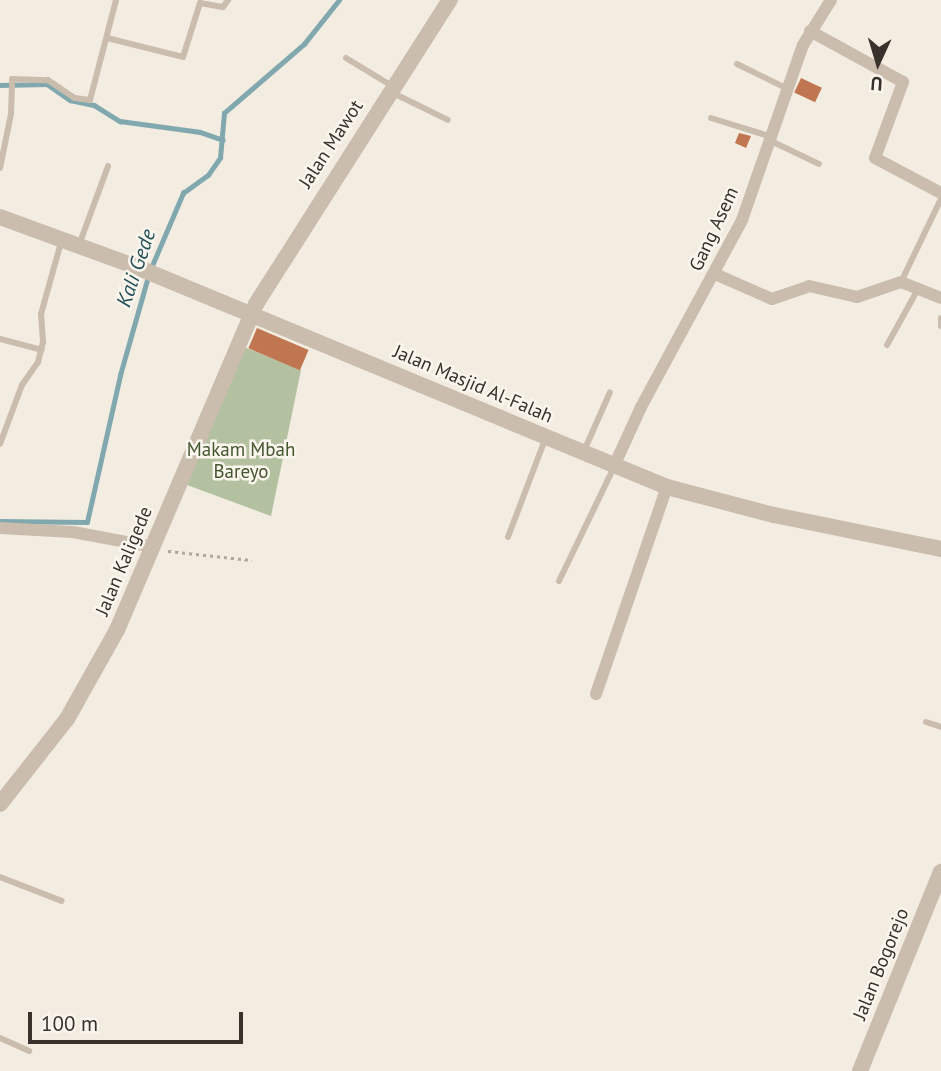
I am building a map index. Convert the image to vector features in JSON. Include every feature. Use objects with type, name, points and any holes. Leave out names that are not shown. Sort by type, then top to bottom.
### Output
[{"type":"street","name":"Gang Asem","points":[[614,466],[641,407],[715,274],[746,211],[810,31],[831,0]]},
{"type":"street","name":"Jalan Mawot","points":[[251,314],[444,2]]},
{"type":"street","points":[[810,31],[903,82],[875,158],[941,193]]},
{"type":"street","name":"Jalan Masjid Al-Falah","points":[[0,218],[62,238],[139,268],[667,487],[774,515],[941,549]]},
{"type":"street","points":[[715,274],[772,299],[809,286],[857,297],[901,282],[941,298]]},
{"type":"street","name":"Jalan Kaligede","points":[[0,804],[53,741],[117,631],[251,314]]},
{"type":"street","points":[[596,694],[667,487]]},
{"type":"street","points":[[0,528],[73,531],[153,547]]},
{"type":"street","name":"Jalan Bogorejo","points":[[860,1071],[941,873]]},
{"type":"lane","points":[[0,168],[11,114],[11,85],[16,78],[48,80],[75,98],[90,100],[116,0]]},
{"type":"lane","points":[[107,38],[183,57],[199,4],[223,7],[228,0]]},
{"type":"lane","points":[[346,58],[392,89],[448,120]]},
{"type":"lane","points":[[737,64],[788,89]]},
{"type":"lane","points":[[710,118],[771,139],[819,164]]},
{"type":"lane","points":[[79,245],[108,166]]},
{"type":"lane","points":[[901,282],[941,199]]},
{"type":"lane","points":[[0,444],[22,384],[36,367],[42,350],[41,314],[62,238]]},
{"type":"lane","points":[[887,345],[918,288]]},
{"type":"lane","points":[[941,318],[941,326]]},
{"type":"lane","points":[[0,339],[42,350]]},
{"type":"lane","points":[[583,453],[610,392]]},
{"type":"lane","points":[[508,537],[546,437]]},
{"type":"lane","points":[[559,580],[614,466]]},
{"type":"lane","points":[[926,722],[941,727]]},
{"type":"lane","points":[[0,877],[62,901]]},
{"type":"lane","points":[[0,1038],[29,1051]]},
{"type":"path","points":[[153,547],[206,558],[252,560]]},
{"type":"green space","name":"Makam Mbah Bareyo","points":[[244,347],[301,370],[271,516],[187,485]]},
{"type":"building","points":[[801,78],[822,88],[815,102],[794,93]]},
{"type":"building","points":[[739,133],[751,136],[746,148],[735,143]]},
{"type":"building","points":[[257,328],[309,350],[300,370],[248,348]]},
{"type":"waterway","name":"Kali Gede","points":[[151,268],[183,193],[208,175],[220,158],[224,113],[304,44],[339,0]]},
{"type":"waterway","points":[[0,85],[47,84],[70,100],[94,105],[120,121],[200,132],[223,140]]},
{"type":"waterway","name":"Kali Gede","points":[[0,521],[87,522],[120,375],[148,277]]}]
